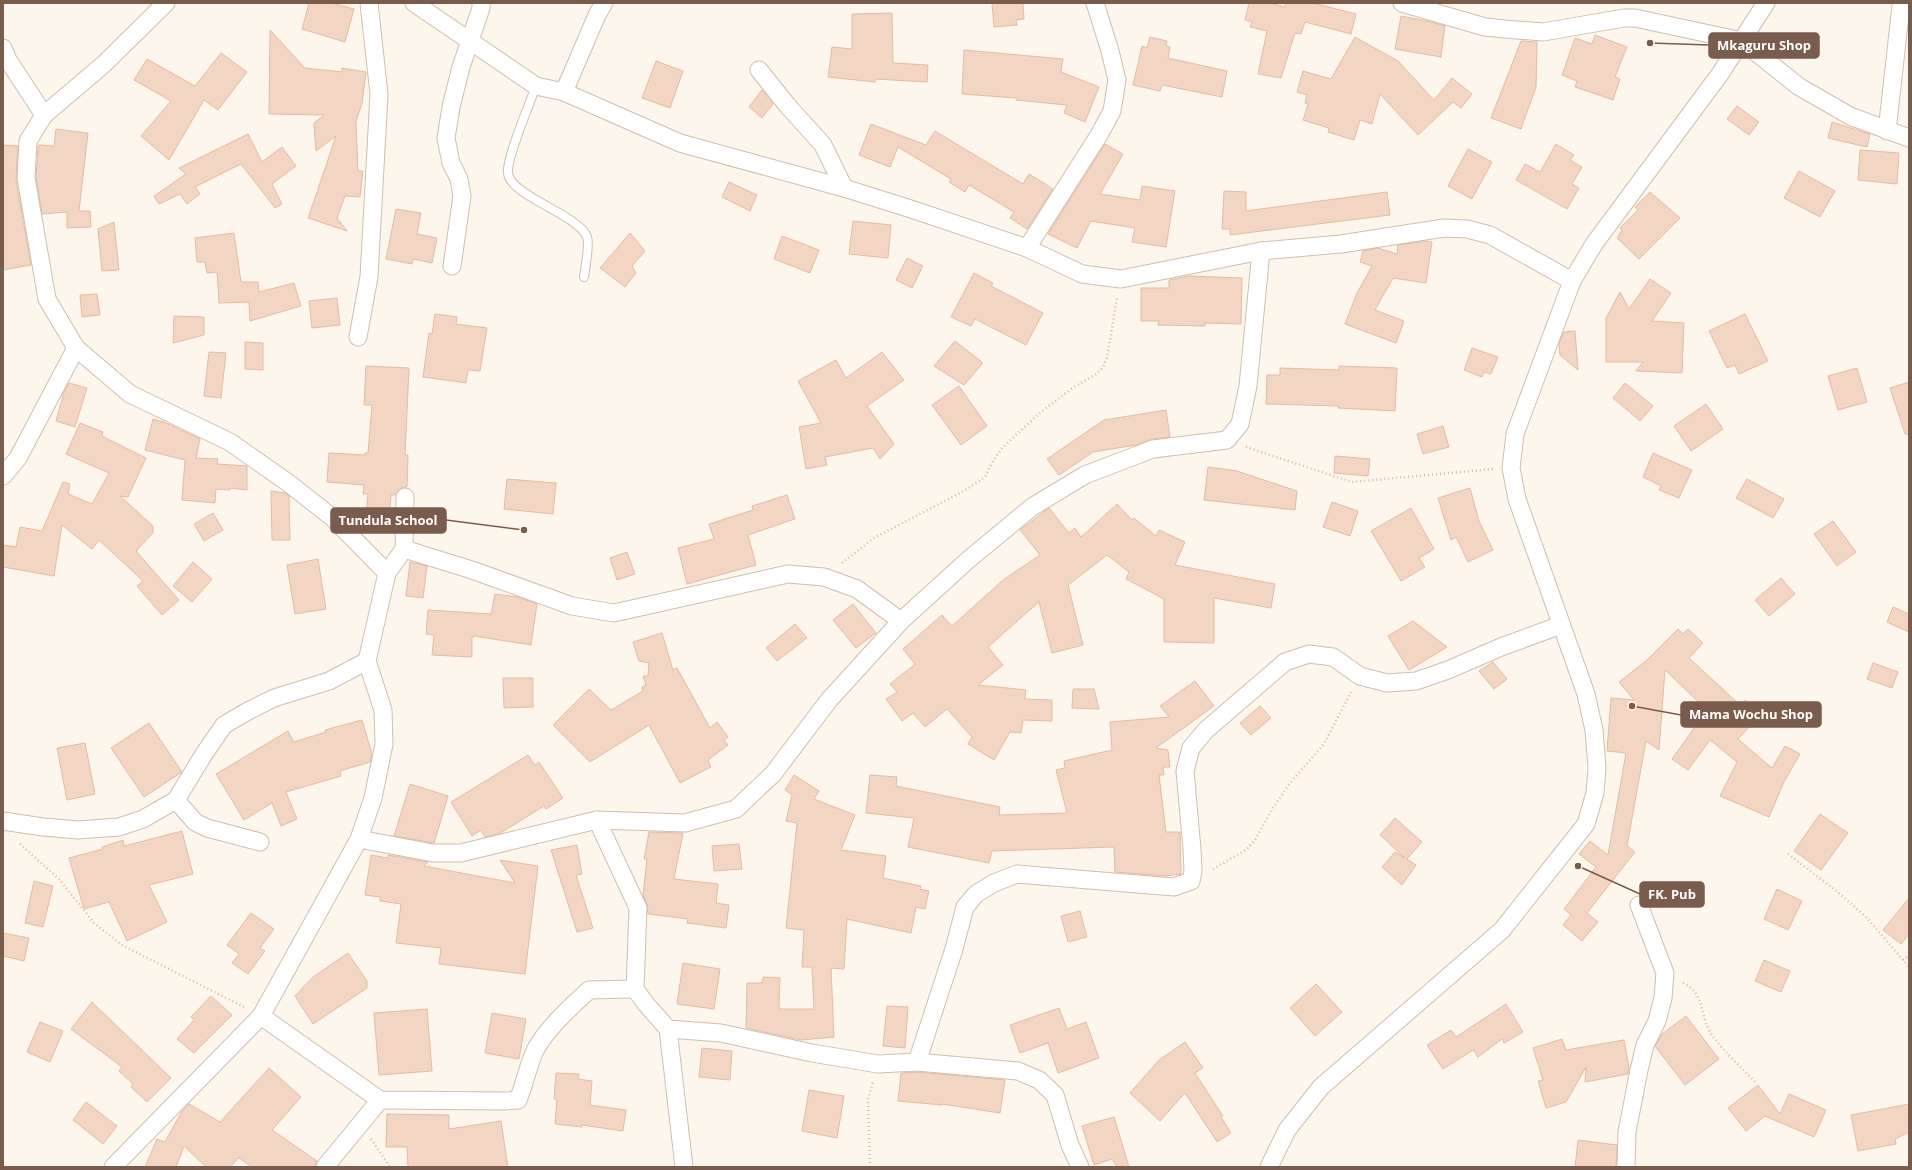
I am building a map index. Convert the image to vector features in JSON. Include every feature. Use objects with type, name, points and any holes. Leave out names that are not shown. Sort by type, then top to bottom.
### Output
[{"type":"street","points":[[166,3],[104,64],[44,115],[28,141],[26,178],[47,299],[76,348],[130,394],[230,442],[287,482],[333,518],[387,573]]},
{"type":"street","points":[[358,337],[369,277],[379,94],[368,3]]},
{"type":"street","points":[[414,3],[536,86],[564,92],[680,143],[844,188],[1027,248],[1082,274],[1121,279],[1179,266],[1261,251],[1341,244],[1444,228],[1467,228],[1490,234],[1572,281]]},
{"type":"street","points":[[452,266],[462,196],[459,179],[451,163],[446,138],[451,107],[469,41],[481,8],[481,3]]},
{"type":"street","points":[[564,92],[596,15],[604,3]]},
{"type":"street","points":[[1027,248],[1099,135],[1112,111],[1117,80],[1110,51],[1095,3]]},
{"type":"street","points":[[1402,3],[1494,29],[1543,32],[1624,18],[1635,18],[1742,42],[1798,86],[1850,116],[1909,138]]},
{"type":"street","points":[[1887,131],[1901,6],[1903,3]]},
{"type":"street","points":[[1269,1167],[1287,1130],[1321,1087],[1502,930],[1586,824],[1595,793],[1597,768],[1594,730],[1586,694],[1517,499],[1511,468],[1515,434],[1572,281],[1594,244],[1742,42],[1761,5]]},
{"type":"street","points":[[3,48],[8,60],[44,115]]},
{"type":"street","points":[[759,70],[787,105],[823,145],[844,188]]},
{"type":"street","points":[[359,839],[433,853],[461,853],[597,820],[685,823],[736,809],[773,774],[829,700],[901,621],[968,560],[1032,507],[1085,475],[1153,449],[1227,440],[1240,424],[1248,386],[1261,251]]},
{"type":"street","points":[[3,476],[18,458],[76,348]]},
{"type":"street","points":[[114,1167],[261,1016],[359,839],[373,798],[384,744],[383,710],[367,661],[387,573],[404,549],[406,497]]},
{"type":"street","points":[[404,549],[472,570],[572,606],[614,613],[788,574],[824,577],[858,589],[901,621]]},
{"type":"street","points":[[917,1062],[954,949],[965,908],[976,894],[994,883],[1018,874],[1174,887],[1191,881],[1193,871],[1192,849],[1185,771],[1191,748],[1206,730],[1285,662],[1309,654],[1333,657],[1360,676],[1387,683],[1416,681],[1448,670],[1501,647],[1561,625]]},
{"type":"street","points":[[3,821],[78,830],[119,827],[143,818],[176,800],[204,754],[224,725],[274,698],[329,681],[367,661]]},
{"type":"street","points":[[176,800],[195,822],[207,828],[260,842]]},
{"type":"street","points":[[597,820],[638,908],[635,989],[668,1029],[684,1167]]},
{"type":"street","points":[[1626,1167],[1627,1132],[1638,1070],[1645,1045],[1657,1021],[1663,998],[1665,974],[1639,905]]},
{"type":"street","points":[[261,1016],[380,1100],[506,1101],[518,1100],[536,1048],[561,1017],[589,990],[635,989]]},
{"type":"street","points":[[668,1029],[721,1033],[812,1053],[878,1064],[917,1062],[1018,1071],[1039,1080],[1055,1095],[1070,1145],[1080,1167]]},
{"type":"street","points":[[325,1167],[380,1100]]},
{"type":"lane","points":[[536,86],[511,154],[507,172],[511,183],[560,213],[582,230],[587,238],[584,277]]},
{"type":"path","points":[[824,577],[874,538],[964,491],[985,477],[1002,448],[1042,411],[1074,387],[1095,375],[1103,367],[1107,358],[1121,279]]},
{"type":"path","points":[[1227,440],[1352,482],[1511,468]]},
{"type":"path","points":[[1191,881],[1246,850],[1255,840],[1273,808],[1290,783],[1324,744],[1360,676]]},
{"type":"path","points":[[14,839],[59,879],[94,923],[122,944],[261,1016]]},
{"type":"path","points":[[1788,854],[1839,893],[1861,913],[1909,967]]},
{"type":"path","points":[[1903,960],[1909,956]]},
{"type":"path","points":[[1665,974],[1691,987],[1702,1005],[1709,1031],[1756,1082]]},
{"type":"path","points":[[870,1167],[868,1099],[878,1064]]},
{"type":"path","points":[[360,1123],[390,1167]]},
{"type":"building","points":[[309,3],[331,3],[354,9],[345,42],[302,29]]},
{"type":"building","points":[[992,3],[1023,3],[1024,19],[1016,20],[1017,25],[994,27]]},
{"type":"building","points":[[1249,3],[1270,3],[1285,7],[1286,3],[1313,3],[1356,14],[1351,34],[1305,22],[1301,34],[1295,33],[1281,78],[1258,74],[1267,31],[1250,27],[1252,22],[1245,20]]},
{"type":"building","points":[[892,13],[893,63],[928,65],[927,82],[875,79],[875,82],[828,77],[832,47],[852,49],[852,14]]},
{"type":"building","points":[[1401,16],[1445,26],[1441,57],[1395,49]]},
{"type":"building","points":[[270,30],[305,68],[342,72],[342,68],[366,72],[362,103],[356,122],[358,171],[363,171],[360,197],[345,196],[337,218],[347,231],[308,218],[317,192],[318,193],[318,189],[336,136],[316,151],[314,123],[324,115],[269,114]]},
{"type":"building","points":[[1595,35],[1627,47],[1615,77],[1620,79],[1613,100],[1575,87],[1577,81],[1562,75],[1575,38],[1592,44]]},
{"type":"building","points":[[1150,37],[1167,41],[1166,46],[1170,47],[1168,58],[1227,71],[1222,97],[1162,85],[1160,91],[1133,85],[1142,46],[1147,48]]},
{"type":"building","points":[[1355,37],[1398,61],[1434,100],[1452,78],[1472,94],[1461,108],[1453,102],[1418,135],[1380,94],[1372,124],[1360,120],[1354,140],[1328,132],[1329,128],[1303,120],[1308,104],[1305,103],[1307,95],[1297,92],[1303,71],[1331,79]]},
{"type":"building","points":[[1521,41],[1537,42],[1536,87],[1521,129],[1491,118]]},
{"type":"building","points":[[964,50],[1063,59],[1061,72],[1099,87],[1085,122],[1064,113],[1067,105],[1016,100],[1016,98],[962,94]]},
{"type":"building","points":[[221,53],[247,72],[218,110],[204,100],[169,160],[141,136],[171,101],[134,80],[147,59],[195,86]]},
{"type":"building","points":[[656,61],[683,71],[670,108],[642,98]]},
{"type":"building","points":[[762,90],[773,104],[762,118],[749,107]]},
{"type":"building","points":[[1737,106],[1759,122],[1749,135],[1727,119]]},
{"type":"building","points":[[1832,122],[1870,134],[1867,147],[1828,138]]},
{"type":"building","points":[[871,124],[926,145],[935,131],[1023,184],[1029,174],[1053,189],[1027,229],[1010,218],[1014,212],[969,185],[965,192],[949,182],[951,179],[898,147],[890,167],[859,155]]},
{"type":"building","points":[[56,129],[88,133],[79,211],[90,211],[91,227],[67,228],[67,212],[42,214],[36,177],[38,148],[39,145],[54,146]]},
{"type":"building","points":[[248,134],[262,162],[282,147],[296,166],[272,184],[282,204],[275,208],[241,164],[195,187],[200,194],[187,204],[180,194],[159,204],[154,196],[186,174],[179,168]]},
{"type":"building","points":[[1105,144],[1123,154],[1100,194],[1140,200],[1142,186],[1175,191],[1166,247],[1132,242],[1135,228],[1091,221],[1077,248],[1048,234]]},
{"type":"building","points":[[1556,144],[1574,155],[1570,160],[1582,167],[1572,184],[1579,188],[1567,209],[1516,180],[1525,164],[1540,172]]},
{"type":"building","points":[[3,145],[18,146],[16,180],[31,265],[3,270]]},
{"type":"building","points":[[1468,149],[1492,162],[1472,199],[1448,186]]},
{"type":"building","points":[[1860,150],[1899,153],[1897,184],[1858,180]]},
{"type":"building","points":[[1799,171],[1835,191],[1820,217],[1784,198]]},
{"type":"building","points":[[729,182],[757,195],[750,211],[722,197]]},
{"type":"building","points":[[1224,191],[1246,192],[1246,211],[1387,192],[1390,215],[1230,235],[1230,229],[1222,229]]},
{"type":"building","points":[[1650,192],[1680,218],[1639,259],[1617,238],[1622,230],[1620,228],[1638,210],[1635,207]]},
{"type":"building","points":[[396,209],[421,213],[417,234],[437,238],[432,263],[413,259],[412,264],[386,259]]},
{"type":"building","points":[[853,221],[891,225],[888,258],[849,254]]},
{"type":"building","points":[[114,222],[119,270],[102,271],[98,229]]},
{"type":"building","points":[[234,233],[241,282],[258,282],[259,292],[294,283],[301,306],[250,321],[249,302],[219,303],[217,272],[207,273],[205,262],[197,262],[195,238]]},
{"type":"building","points":[[630,233],[645,251],[632,266],[636,273],[625,287],[600,268]]},
{"type":"building","points":[[782,236],[819,250],[810,273],[774,259]]},
{"type":"building","points":[[1425,241],[1432,242],[1426,283],[1393,278],[1375,310],[1404,321],[1396,343],[1345,324],[1357,293],[1372,266],[1360,262],[1363,251],[1378,248],[1397,254],[1398,245]]},
{"type":"building","points":[[907,258],[923,266],[912,288],[896,280]]},
{"type":"building","points":[[974,273],[993,283],[991,286],[1043,313],[1026,345],[975,319],[971,326],[951,317]]},
{"type":"building","points":[[1189,276],[1242,278],[1241,324],[1205,323],[1205,326],[1158,325],[1159,321],[1141,321],[1141,288],[1169,288],[1169,280]]},
{"type":"building","points":[[1650,279],[1671,293],[1652,321],[1684,323],[1682,373],[1636,371],[1643,362],[1606,362],[1606,318],[1620,292],[1629,309]]},
{"type":"building","points":[[97,294],[100,315],[82,317],[80,295]]},
{"type":"building","points":[[337,298],[340,325],[312,328],[309,301]]},
{"type":"building","points":[[435,314],[457,317],[456,324],[487,328],[480,371],[468,370],[466,383],[423,377],[429,333],[432,334]]},
{"type":"building","points":[[1745,314],[1768,361],[1739,374],[1735,365],[1727,368],[1709,331]]},
{"type":"building","points":[[174,316],[204,317],[204,335],[173,343]]},
{"type":"building","points":[[1575,331],[1578,370],[1560,355],[1559,343],[1564,332]]},
{"type":"building","points":[[955,341],[983,363],[964,385],[934,366]]},
{"type":"building","points":[[245,342],[263,343],[263,370],[245,369]]},
{"type":"building","points":[[1472,348],[1498,357],[1491,374],[1484,372],[1482,377],[1464,370]]},
{"type":"building","points":[[209,352],[226,353],[221,398],[204,396]]},
{"type":"building","points":[[882,352],[904,380],[867,406],[894,444],[880,459],[873,448],[825,457],[827,465],[806,469],[799,427],[821,423],[798,381],[836,360],[846,378]]},
{"type":"building","points":[[366,366],[409,368],[405,455],[408,455],[407,487],[401,488],[395,495],[391,495],[389,517],[366,515],[368,494],[363,494],[364,485],[327,482],[329,453],[365,455],[365,453],[368,453],[372,405],[364,405]]},
{"type":"building","points":[[1339,366],[1397,368],[1395,411],[1338,408],[1338,406],[1266,404],[1267,375],[1280,375],[1280,368],[1339,370]]},
{"type":"building","points":[[1857,368],[1867,402],[1838,410],[1828,376]]},
{"type":"building","points":[[1909,382],[1909,434],[1905,434],[1890,388]]},
{"type":"building","points":[[69,383],[87,388],[75,427],[56,421],[64,392]]},
{"type":"building","points":[[1625,383],[1653,406],[1640,421],[1613,398]]},
{"type":"building","points":[[959,386],[987,426],[961,445],[932,405]]},
{"type":"building","points":[[1706,404],[1723,429],[1691,451],[1674,426]]},
{"type":"building","points":[[1166,410],[1170,437],[1152,439],[1136,445],[1093,452],[1059,475],[1047,459],[1104,420]]},
{"type":"building","points":[[153,419],[164,422],[200,439],[196,458],[218,459],[217,464],[247,466],[247,490],[231,488],[230,490],[216,489],[215,503],[182,500],[185,460],[145,450]]},
{"type":"building","points":[[80,423],[103,432],[102,436],[146,458],[128,497],[120,496],[153,526],[153,533],[136,551],[179,600],[162,615],[137,586],[143,581],[99,540],[92,549],[62,525],[54,576],[3,567],[3,545],[16,547],[20,527],[42,531],[63,482],[70,484],[68,494],[92,504],[109,473],[66,454]]},
{"type":"building","points":[[1443,426],[1449,447],[1423,454],[1417,434]]},
{"type":"building","points":[[1653,453],[1692,470],[1679,498],[1659,490],[1661,486],[1643,477]]},
{"type":"building","points":[[1335,456],[1370,459],[1368,476],[1334,473]]},
{"type":"building","points":[[1208,467],[1237,471],[1297,491],[1295,510],[1204,500]]},
{"type":"building","points":[[507,479],[556,483],[553,514],[504,509]]},
{"type":"building","points":[[1747,479],[1784,499],[1773,518],[1736,498]]},
{"type":"building","points":[[1470,488],[1479,521],[1493,550],[1468,562],[1456,537],[1451,540],[1438,498]]},
{"type":"building","points":[[271,491],[285,493],[289,496],[290,540],[272,540]]},
{"type":"building","points":[[787,495],[795,519],[748,535],[756,565],[687,584],[678,548],[714,539],[709,524],[753,510],[752,506]]},
{"type":"building","points":[[1332,502],[1358,511],[1350,536],[1323,527]]},
{"type":"building","points":[[1117,504],[1132,520],[1134,518],[1156,536],[1159,530],[1185,542],[1175,565],[1275,584],[1271,608],[1214,598],[1214,643],[1164,642],[1164,599],[1126,579],[1129,572],[1107,555],[1068,585],[1083,645],[1052,653],[1039,602],[988,647],[1003,665],[978,685],[1026,690],[1025,699],[1052,700],[1052,721],[1023,720],[1021,733],[1010,732],[994,760],[968,744],[972,737],[947,709],[925,727],[913,713],[902,721],[886,699],[897,692],[890,684],[915,664],[903,649],[942,615],[952,626],[1003,580],[1040,555],[1020,530],[1049,508],[1069,533],[1075,528],[1081,537]]},
{"type":"building","points":[[1411,508],[1434,549],[1419,558],[1425,567],[1401,581],[1371,531]]},
{"type":"building","points":[[213,513],[223,530],[204,541],[194,524]]},
{"type":"building","points":[[1833,521],[1856,552],[1837,566],[1814,534]]},
{"type":"building","points":[[627,552],[635,574],[617,580],[610,558]]},
{"type":"building","points":[[318,559],[326,609],[295,614],[287,565]]},
{"type":"building","points":[[193,562],[212,579],[192,602],[173,586]]},
{"type":"building","points":[[410,562],[427,566],[423,598],[406,596]]},
{"type":"building","points":[[1781,578],[1795,594],[1769,616],[1755,600]]},
{"type":"building","points":[[495,594],[518,597],[537,604],[531,645],[474,636],[472,637],[472,657],[432,655],[434,635],[426,634],[428,610],[491,614]]},
{"type":"building","points":[[853,604],[876,633],[856,648],[833,620]]},
{"type":"building","points":[[1893,607],[1909,614],[1909,632],[1887,622]]},
{"type":"building","points":[[1413,621],[1447,647],[1409,670],[1388,636]]},
{"type":"building","points":[[795,624],[807,638],[777,661],[766,648]]},
{"type":"building","points":[[1678,629],[1683,634],[1688,629],[1703,643],[1689,658],[1740,705],[1745,700],[1761,714],[1738,739],[1772,768],[1785,746],[1800,754],[1784,782],[1769,817],[1720,796],[1737,762],[1710,740],[1688,770],[1672,759],[1707,710],[1665,670],[1659,750],[1646,741],[1627,846],[1635,852],[1587,913],[1598,922],[1582,941],[1563,925],[1571,915],[1564,909],[1596,867],[1579,854],[1590,841],[1608,855],[1626,753],[1607,751],[1611,698],[1634,700],[1619,682],[1647,660]]},
{"type":"building","points":[[662,633],[673,670],[677,668],[710,728],[717,722],[728,737],[724,740],[728,745],[708,760],[711,767],[680,783],[649,725],[590,762],[553,725],[589,689],[611,710],[643,691],[642,687],[646,685],[643,676],[648,676],[649,663],[639,661],[633,642]]},
{"type":"building","points":[[1493,662],[1507,679],[1494,689],[1479,671]]},
{"type":"building","points":[[1873,663],[1898,672],[1892,688],[1867,679]]},
{"type":"building","points":[[503,678],[533,678],[533,707],[504,708]]},
{"type":"building","points":[[1195,681],[1214,706],[1156,748],[1168,750],[1170,767],[1163,767],[1164,775],[1159,775],[1166,832],[1180,832],[1181,874],[1166,876],[1115,872],[1114,847],[992,851],[989,863],[908,847],[914,818],[866,813],[870,775],[897,777],[896,786],[1000,807],[999,815],[1067,813],[1056,770],[1065,768],[1064,761],[1112,750],[1110,722],[1169,717],[1160,706]]},
{"type":"building","points":[[1073,689],[1094,689],[1099,709],[1072,708]]},
{"type":"building","points":[[1260,706],[1271,718],[1251,735],[1240,723]]},
{"type":"building","points":[[362,720],[372,754],[370,762],[340,771],[341,776],[286,792],[297,819],[281,826],[272,803],[244,820],[216,774],[288,731],[294,742],[326,732],[325,730]]},
{"type":"building","points":[[149,723],[182,772],[144,797],[111,748]]},
{"type":"building","points":[[85,743],[95,794],[67,800],[57,748]]},
{"type":"building","points":[[528,755],[535,765],[539,762],[563,798],[546,809],[544,806],[499,834],[485,837],[481,830],[472,836],[451,802]]},
{"type":"building","points":[[794,775],[819,791],[814,799],[855,815],[841,850],[886,856],[883,878],[921,886],[920,889],[929,891],[925,909],[916,907],[911,933],[847,919],[844,969],[831,968],[834,1037],[801,1040],[746,1028],[747,983],[762,983],[763,977],[780,978],[779,1009],[814,1009],[812,967],[802,967],[804,930],[786,928],[797,823],[786,821],[792,795],[785,790]]},
{"type":"building","points":[[410,784],[448,796],[434,843],[394,836]]},
{"type":"building","points":[[1820,814],[1848,833],[1821,870],[1794,851]]},
{"type":"building","points":[[1395,818],[1422,842],[1407,859],[1416,865],[1402,885],[1382,867],[1395,852],[1405,858],[1380,835]]},
{"type":"building","points":[[182,831],[193,874],[149,885],[167,922],[127,941],[109,902],[84,909],[69,858],[103,849],[102,847],[123,840],[124,846]]},
{"type":"building","points":[[649,832],[683,833],[674,879],[718,884],[716,903],[729,905],[726,928],[687,923],[688,919],[648,914],[647,904],[643,895],[647,859],[644,859]]},
{"type":"building","points":[[739,844],[742,869],[714,871],[712,846]]},
{"type":"building","points":[[577,845],[582,874],[576,875],[593,928],[577,932],[551,850]]},
{"type":"building","points":[[371,855],[388,858],[388,855],[428,862],[424,866],[515,883],[500,860],[538,866],[525,974],[439,964],[441,948],[396,943],[401,904],[380,901],[380,897],[365,895]]},
{"type":"building","points":[[34,881],[53,886],[43,927],[25,923]]},
{"type":"building","points":[[1777,889],[1802,901],[1788,930],[1764,919]]},
{"type":"building","points":[[1909,898],[1909,934],[1901,944],[1883,930]]},
{"type":"building","points":[[1080,911],[1087,937],[1068,942],[1061,916]]},
{"type":"building","points":[[251,913],[274,929],[260,948],[265,951],[248,974],[232,963],[239,954],[227,945]]},
{"type":"building","points":[[3,933],[29,938],[24,961],[3,956]]},
{"type":"building","points":[[348,953],[367,981],[367,988],[313,1024],[295,996],[313,977]]},
{"type":"building","points":[[1764,960],[1790,971],[1781,992],[1755,981]]},
{"type":"building","points":[[683,963],[720,969],[714,1009],[677,1004]]},
{"type":"building","points":[[1316,984],[1342,1012],[1315,1036],[1290,1008]]},
{"type":"building","points":[[211,996],[232,1015],[194,1053],[177,1039],[194,1020],[191,1017]]},
{"type":"building","points":[[92,1002],[171,1078],[147,1102],[131,1087],[133,1084],[119,1071],[122,1067],[71,1029]]},
{"type":"building","points":[[1506,1004],[1523,1032],[1504,1043],[1502,1039],[1478,1057],[1473,1050],[1443,1069],[1427,1045],[1451,1030],[1456,1037]]},
{"type":"building","points":[[887,1006],[908,1007],[905,1048],[883,1046]]},
{"type":"building","points":[[1059,1008],[1067,1029],[1086,1022],[1099,1058],[1058,1073],[1048,1043],[1020,1053],[1010,1025]]},
{"type":"building","points":[[427,1009],[432,1071],[379,1075],[374,1013]]},
{"type":"building","points":[[492,1013],[526,1019],[519,1059],[485,1053]]},
{"type":"building","points":[[1686,1016],[1719,1059],[1685,1085],[1655,1046],[1662,1034]]},
{"type":"building","points":[[40,1022],[63,1031],[50,1062],[27,1052]]},
{"type":"building","points":[[1562,1039],[1566,1050],[1624,1040],[1629,1067],[1628,1074],[1585,1082],[1586,1067],[1566,1102],[1546,1108],[1538,1081],[1543,1080],[1533,1048]]},
{"type":"building","points":[[1185,1042],[1203,1068],[1195,1073],[1223,1116],[1221,1117],[1231,1133],[1217,1142],[1185,1093],[1160,1121],[1130,1093],[1159,1060]]},
{"type":"building","points":[[702,1048],[732,1051],[730,1080],[699,1077]]},
{"type":"building","points":[[269,1068],[301,1097],[272,1130],[317,1161],[315,1167],[252,1167],[239,1158],[230,1167],[206,1167],[184,1146],[176,1167],[145,1167],[157,1139],[165,1142],[182,1111],[189,1104],[220,1122]]},
{"type":"building","points":[[917,1072],[1005,1080],[1000,1113],[942,1104],[898,1101],[901,1073]]},
{"type":"building","points":[[556,1073],[579,1074],[578,1079],[592,1081],[590,1105],[626,1110],[623,1131],[582,1125],[582,1127],[555,1124],[557,1099],[554,1099]]},
{"type":"building","points":[[1758,1085],[1780,1114],[1789,1094],[1826,1110],[1814,1137],[1765,1116],[1746,1131],[1728,1108]]},
{"type":"building","points":[[809,1090],[844,1096],[837,1138],[802,1131]]},
{"type":"building","points":[[86,1102],[117,1126],[103,1144],[73,1120]]},
{"type":"building","points":[[1909,1104],[1909,1132],[1895,1139],[1896,1144],[1858,1151],[1851,1115]]},
{"type":"building","points":[[387,1114],[449,1115],[449,1129],[501,1121],[508,1167],[408,1167],[407,1147],[386,1147]]},
{"type":"building","points":[[1114,1117],[1129,1167],[1117,1167],[1112,1159],[1094,1165],[1082,1126]]},
{"type":"building","points":[[1578,1140],[1617,1145],[1616,1167],[1575,1167]]},
{"type":"place","name":"Mkaguru Shop","points":[[1650,43]]},
{"type":"place","name":"Tundula School","points":[[524,530]]},
{"type":"place","name":"Mama Wochu Shop","points":[[1632,706]]},
{"type":"place","name":"FK. Pub","points":[[1578,866]]}]
